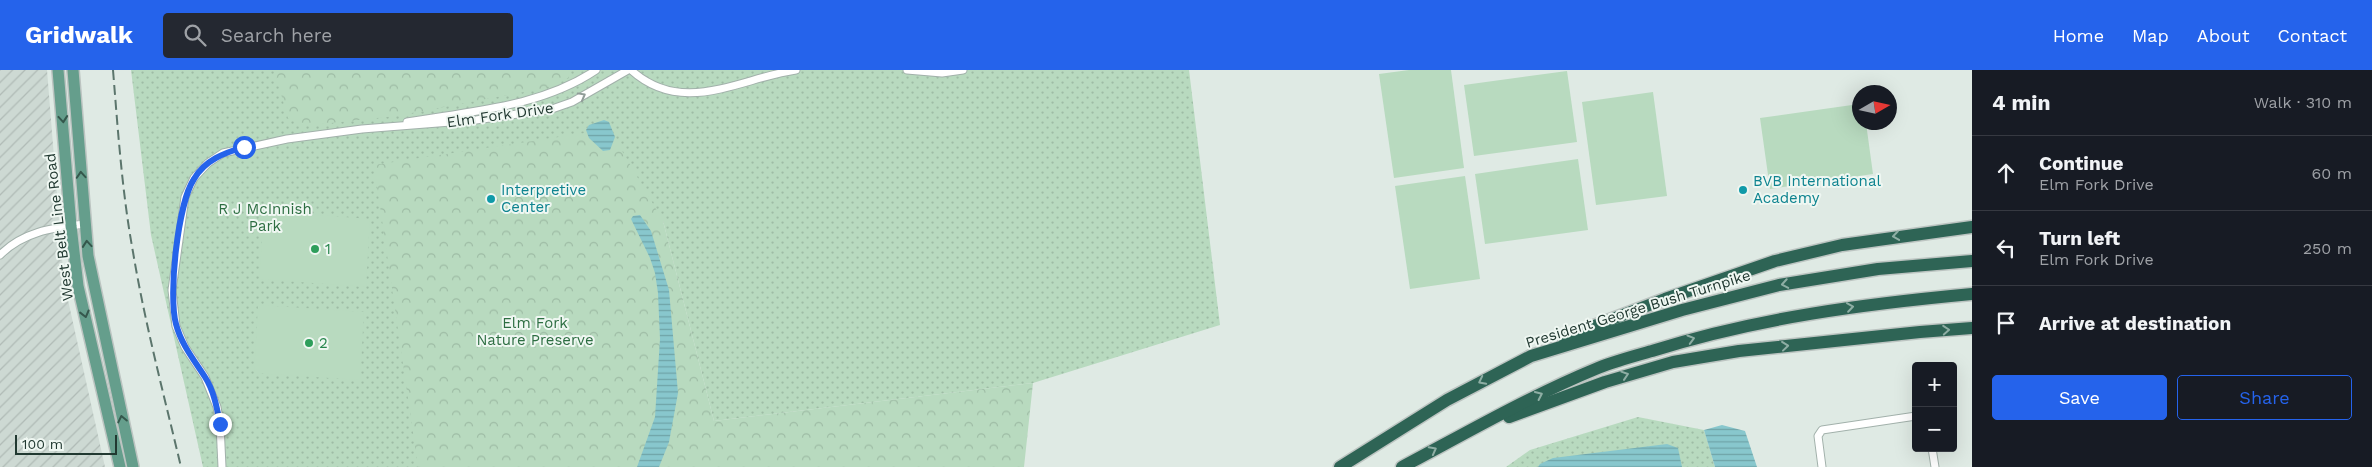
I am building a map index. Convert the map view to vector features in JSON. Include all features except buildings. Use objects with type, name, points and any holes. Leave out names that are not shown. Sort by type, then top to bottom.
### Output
[{"type":"highway","points":[[1531,356],[1586,328],[1733,274],[1775,261],[1842,245],[1972,227]]},
{"type":"highway","name":"President George Bush Turnpike","points":[[1340,467],[1447,400],[1531,356],[1682,310],[1762,289],[1878,269],[1972,261]]},
{"type":"highway","points":[[1402,467],[1529,400],[1599,368],[1692,338],[1840,308],[1890,301],[1972,294]]},
{"type":"highway","points":[[1464,434],[1605,382],[1673,362],[1777,347],[1972,328]]},
{"type":"main road","name":"West Belt Line Road","points":[[58,70],[78,286],[120,467]]},
{"type":"main road","name":"West Belt Line Road","points":[[73,70],[88,256],[133,467]]},
{"type":"street","name":"Elm Fork Drive","points":[[362,129],[540,98],[563,89],[596,70]]},
{"type":"street","points":[[630,70],[657,86],[696,94],[728,88],[767,76],[796,70]]},
{"type":"street","name":"Elm Fork Drive","points":[[222,467],[220,424],[215,401],[205,378],[185,347],[176,326],[173,309],[174,272],[185,197],[194,178],[208,162],[224,153],[287,138],[362,129],[476,120],[552,109],[572,102],[630,70]]},
{"type":"street","points":[[907,70],[942,73],[964,70]]},
{"type":"street","points":[[0,255],[8,248],[37,232],[85,224]]},
{"type":"street","points":[[1822,467],[1818,436],[1822,430],[1912,417]]},
{"type":"street","points":[[1933,452],[1935,467]]},
{"type":"shaded area","points":[[0,70],[47,70],[64,282],[105,467],[0,467]]},
{"type":"green space","name":"R J McInnish Park","points":[[131,70],[1189,70],[1220,325],[1033,383],[714,421],[663,221],[645,467],[203,467],[151,235]]},
{"type":"green space","points":[[274,70],[571,70],[568,78],[545,88],[396,116],[303,126],[288,118]]},
{"type":"green space","points":[[1409,70],[1451,70],[1464,168],[1394,178],[1379,74]]},
{"type":"green space","points":[[1567,71],[1577,142],[1474,156],[1464,85]]},
{"type":"green space","points":[[1653,92],[1667,196],[1596,205],[1582,102]]},
{"type":"green space","points":[[1852,105],[1852,130],[1867,130],[1873,174],[1770,189],[1760,118]]},
{"type":"green space","name":"Elm Fork Nature Preserve","points":[[585,133],[615,139],[663,221],[714,421],[1033,383],[1024,467],[418,467],[374,165]]},
{"type":"green space","points":[[1578,159],[1588,230],[1485,244],[1475,174]]},
{"type":"green space","points":[[1465,176],[1480,279],[1410,289],[1395,186]]},
{"type":"green space","name":"1","points":[[264,211],[370,219],[366,287],[259,279]]},
{"type":"green space","name":"2","points":[[258,305],[364,312],[360,380],[254,373]]},
{"type":"green space","points":[[1638,417],[1704,430],[1715,467],[1506,467],[1530,450]]},
{"type":"water","points":[[604,120],[609,122],[615,137],[610,150],[603,151],[589,138],[586,130],[589,125]]},
{"type":"water","points":[[640,215],[651,231],[669,290],[678,393],[669,442],[659,467],[637,467],[655,417],[660,339],[655,273],[650,258],[631,219],[633,216]]},
{"type":"water","points":[[1722,425],[1745,431],[1757,467],[1715,467],[1704,430]]},
{"type":"water","points":[[1667,444],[1678,448],[1682,467],[1538,467],[1540,464],[1553,458]]},
{"type":"railway","points":[[113,70],[129,229],[149,333],[181,467]]},
{"type":"place","name":"BVB International Academy","points":[[1743,190]]},
{"type":"place","name":"Interpretive Center","points":[[491,199]]},
{"type":"place","name":"1","points":[[315,249]]},
{"type":"place","name":"2","points":[[309,343]]},
{"type":"route","points":[[220,424],[213,395],[205,378],[185,347],[176,326],[172,290],[185,197],[194,178],[208,162],[224,153],[244,147]]}]
